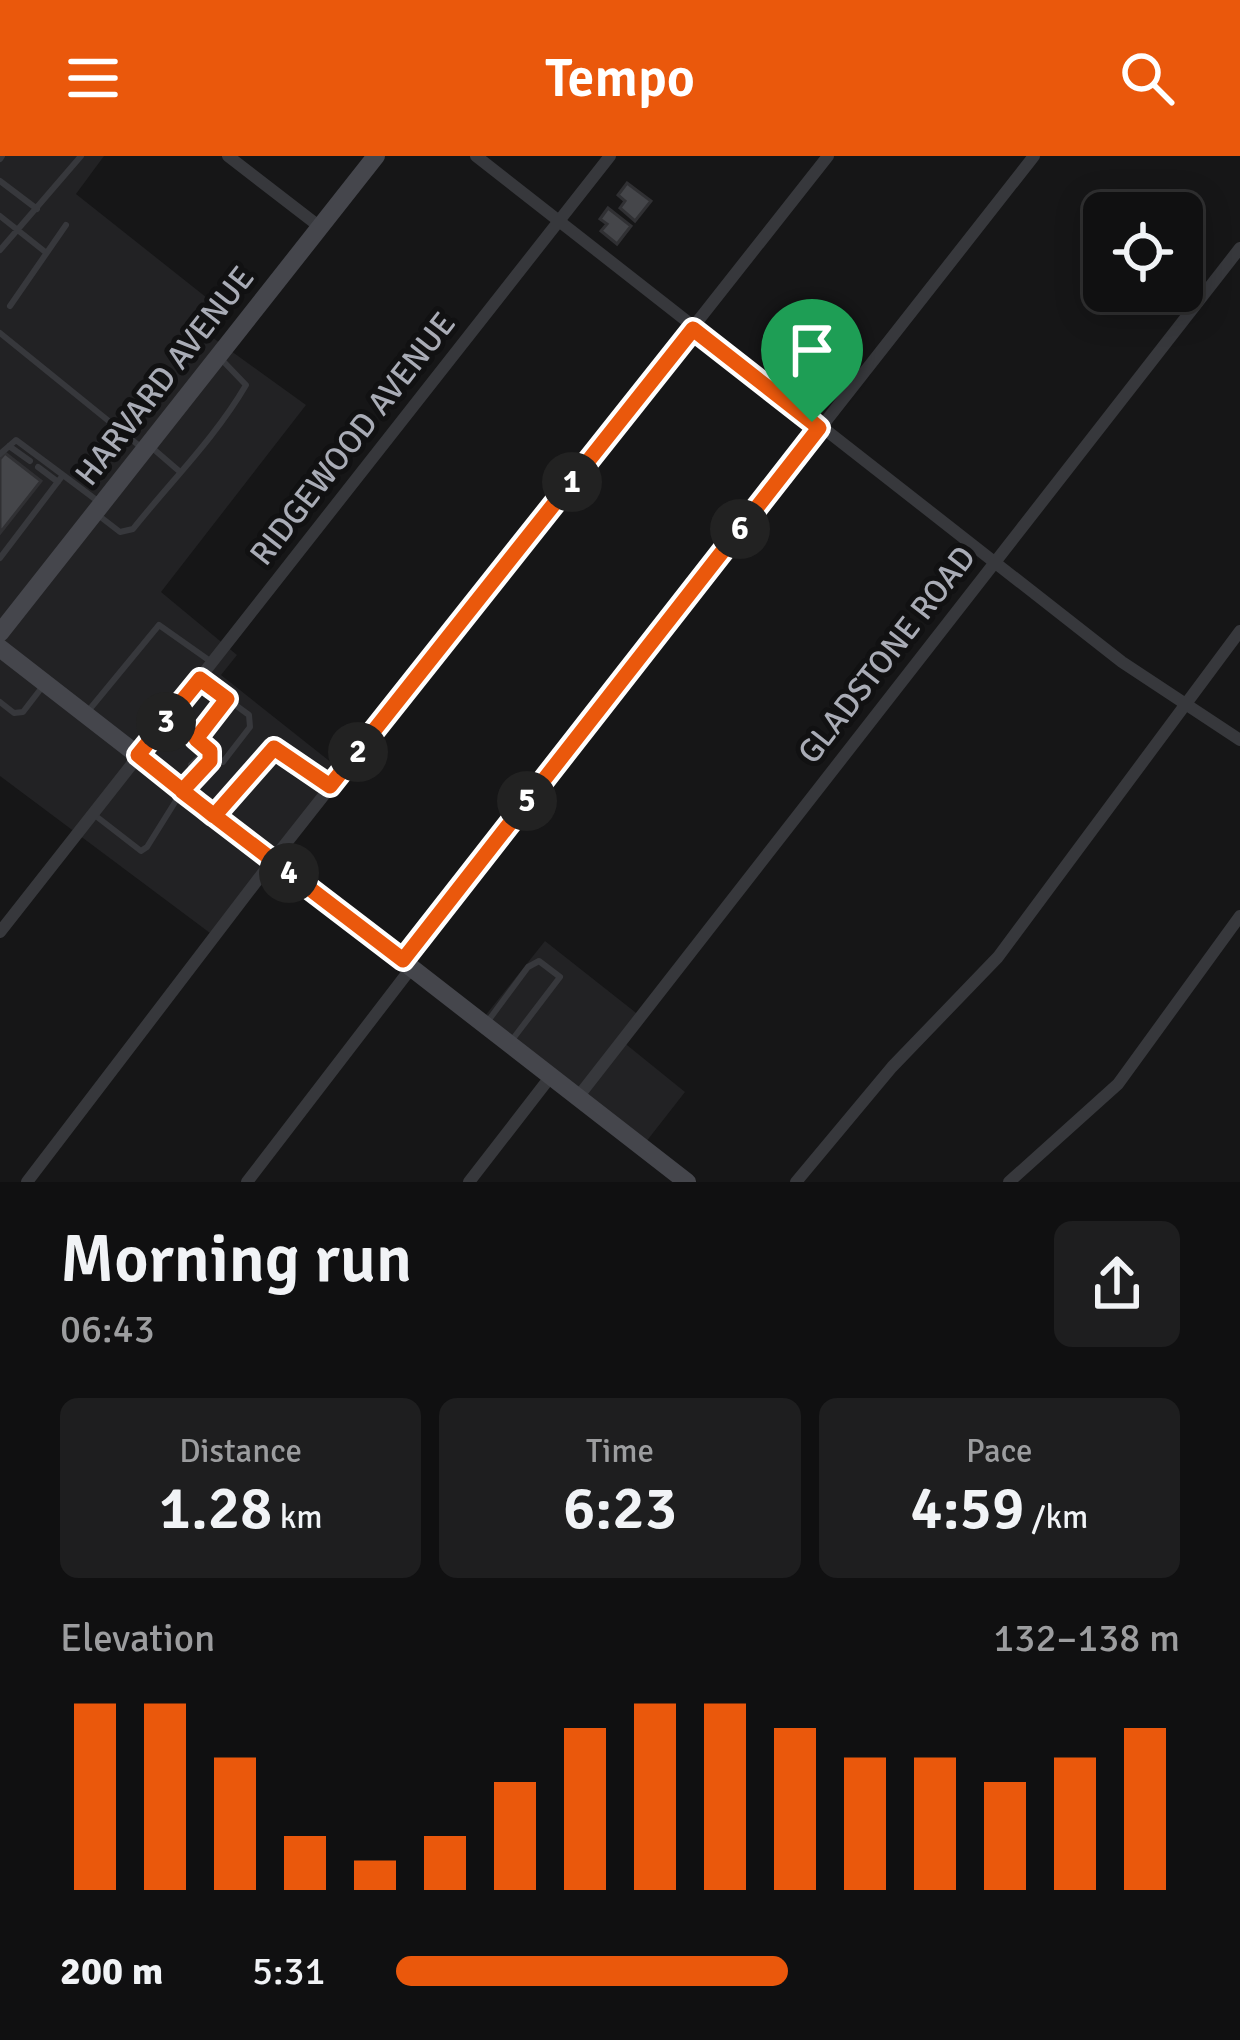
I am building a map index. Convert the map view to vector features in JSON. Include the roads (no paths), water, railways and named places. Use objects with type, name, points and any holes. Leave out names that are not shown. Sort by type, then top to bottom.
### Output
[{"type":"main road","name":"HARVARD AVENUE","points":[[0,633],[376,156]]},
{"type":"main road","points":[[0,647],[138,755],[188,784],[214,816],[687,1182]]},
{"type":"street","points":[[228,156],[320,227]]},
{"type":"street","points":[[476,156],[994,562],[1184,705],[1240,740]]},
{"type":"street","name":"RIDGEWOOD AVENUE","points":[[0,932],[610,156]]},
{"type":"street","points":[[27,1182],[330,786],[828,156]]},
{"type":"street","points":[[248,1182],[408,964],[1034,156]]},
{"type":"street","name":"GLADSTONE ROAD","points":[[578,1096],[1240,248]]},
{"type":"street","points":[[796,1182],[892,1067],[998,957],[1240,632]]},
{"type":"street","points":[[1009,1182],[1118,1084],[1240,916]]},
{"type":"street","points":[[470,1182],[551,1076]]},
{"type":"lane","points":[[0,250],[81,156]]},
{"type":"lane","points":[[0,181],[37,209]]},
{"type":"lane","points":[[0,216],[45,252]]},
{"type":"lane","points":[[10,306],[66,225]]},
{"type":"lane","points":[[0,333],[179,471]]},
{"type":"lane","points":[[0,454],[16,440],[120,532],[133,529],[179,471],[216,436],[246,385],[218,357]]},
{"type":"lane","points":[[7,445],[61,479]]},
{"type":"lane","points":[[0,556],[61,479]]},
{"type":"lane","points":[[85,714],[159,625],[212,663]]},
{"type":"lane","points":[[200,679],[249,715],[250,727],[223,762],[196,739],[227,699]]},
{"type":"lane","points":[[0,702],[14,713],[23,712],[45,683]]},
{"type":"lane","points":[[214,816],[274,748],[330,786]]},
{"type":"lane","points":[[92,813],[141,850],[154,840],[188,784],[191,765],[201,751],[210,751]]},
{"type":"lane","points":[[485,1024],[528,967],[539,962],[560,977],[509,1043]]}]
